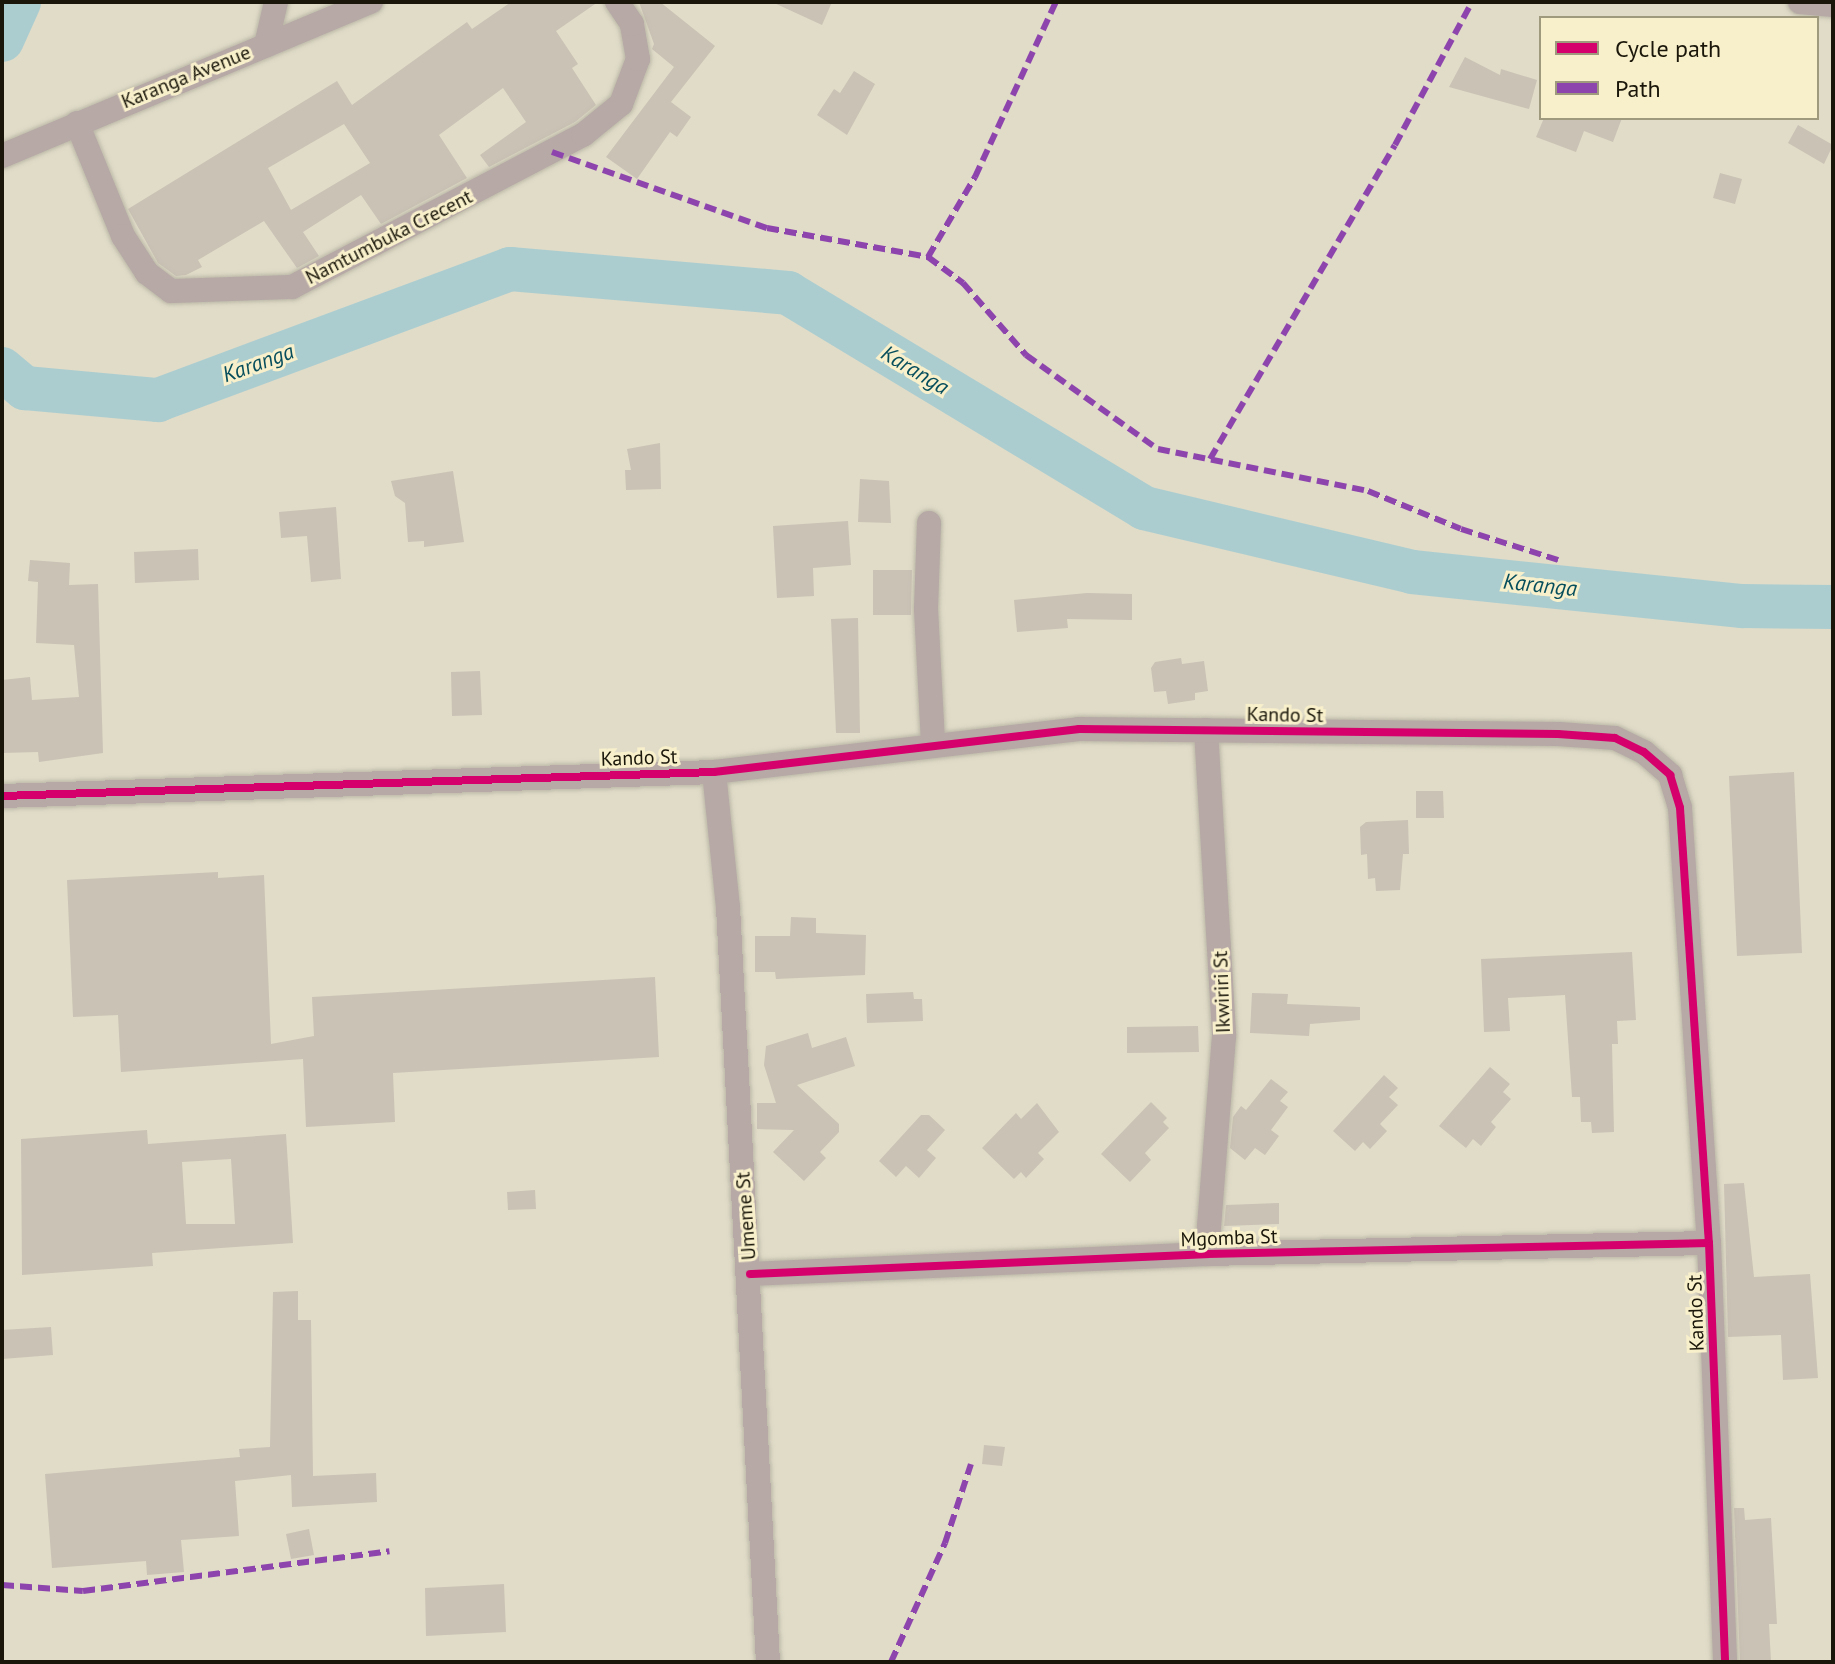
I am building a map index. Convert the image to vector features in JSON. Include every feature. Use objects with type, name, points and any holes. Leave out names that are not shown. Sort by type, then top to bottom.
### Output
[{"type":"street","points":[[266,45],[276,2]]},
{"type":"street","name":"Karanga Avenue","points":[[2,156],[371,2]]},
{"type":"street","name":"Namtumbuka Crecent","points":[[77,123],[123,236],[147,273],[171,291],[292,287],[583,135],[621,104],[638,59],[632,24],[617,2]]},
{"type":"street","points":[[1800,2],[1833,5]]},
{"type":"street","points":[[929,523],[926,609],[933,742]]},
{"type":"street","name":"Kando St","points":[[2,796],[714,772],[933,742],[1079,729],[1615,738],[1644,752],[1670,775],[1680,808],[1709,1243],[1725,1662]]},
{"type":"street","name":"Ikwiriri St","points":[[1206,730],[1224,1036],[1207,1254]]},
{"type":"street","name":"Umeme St","points":[[714,772],[728,907],[750,1274],[768,1662]]},
{"type":"street","name":"Mgomba St","points":[[750,1274],[1207,1254],[1709,1243]]},
{"type":"building","points":[[511,2],[598,2],[556,31],[578,64],[572,68],[596,105],[575,122],[489,167],[480,155],[526,122],[503,88],[439,135],[467,178],[381,224],[361,195],[303,232],[319,256],[297,268],[264,221],[198,260],[202,267],[186,275],[176,276],[158,263],[128,209],[337,81],[352,105],[467,22],[472,29]],"holes":[[[344,124],[370,163],[291,210],[268,168]]]},
{"type":"building","points":[[639,2],[660,2],[715,46],[671,102],[691,117],[677,137],[670,132],[637,179],[606,157],[674,67],[652,49],[654,44]]},
{"type":"building","points":[[772,2],[832,2],[822,25]]},
{"type":"building","points":[[1465,57],[1500,75],[1501,69],[1537,80],[1529,109],[1449,87]]},
{"type":"building","points":[[854,71],[875,84],[847,135],[817,115],[834,89],[840,93]]},
{"type":"building","points":[[1543,120],[1621,120],[1613,142],[1584,131],[1576,152],[1536,137]]},
{"type":"building","points":[[1798,125],[1833,145],[1824,164],[1788,143]]},
{"type":"building","points":[[1720,173],[1742,179],[1735,204],[1713,198]]},
{"type":"building","points":[[660,443],[661,489],[626,490],[625,470],[631,470],[627,449]]},
{"type":"building","points":[[453,471],[464,542],[424,547],[424,541],[408,542],[405,503],[395,496],[391,481]]},
{"type":"building","points":[[860,479],[889,481],[891,523],[858,522]]},
{"type":"building","points":[[336,507],[341,579],[311,582],[307,536],[281,538],[279,512]]},
{"type":"building","points":[[848,521],[851,565],[813,568],[814,596],[777,598],[773,526]]},
{"type":"building","points":[[198,549],[199,580],[135,583],[134,552]]},
{"type":"building","points":[[30,560],[70,563],[69,585],[98,584],[103,753],[39,762],[38,752],[2,753],[2,680],[30,677],[32,700],[79,697],[74,645],[36,643],[38,582],[28,581]]},
{"type":"building","points":[[873,570],[912,570],[911,615],[873,615]]},
{"type":"building","points":[[1087,593],[1132,594],[1132,620],[1067,619],[1068,628],[1017,632],[1014,600]]},
{"type":"building","points":[[858,618],[860,733],[836,733],[831,619]]},
{"type":"building","points":[[1181,658],[1182,664],[1204,661],[1208,691],[1195,693],[1195,700],[1168,704],[1166,691],[1154,692],[1151,668],[1155,662]]},
{"type":"building","points":[[480,671],[482,715],[452,716],[451,672]]},
{"type":"building","points":[[1794,772],[1802,953],[1737,956],[1729,776]]},
{"type":"building","points":[[1416,791],[1443,791],[1444,818],[1416,818]]},
{"type":"building","points":[[1408,820],[1409,854],[1403,854],[1400,890],[1376,891],[1375,878],[1368,879],[1367,854],[1361,855],[1360,827],[1366,822]]},
{"type":"building","points":[[218,872],[218,878],[264,875],[271,1044],[314,1036],[312,997],[655,977],[659,1057],[393,1073],[395,1122],[306,1127],[303,1059],[121,1072],[118,1015],[73,1017],[67,880]]},
{"type":"building","points":[[791,917],[816,918],[816,933],[866,935],[865,975],[776,979],[775,972],[755,972],[755,936],[790,936]]},
{"type":"building","points":[[1632,952],[1636,1020],[1617,1021],[1618,1044],[1612,1044],[1614,1132],[1592,1133],[1591,1122],[1581,1122],[1580,1097],[1572,1097],[1565,995],[1508,998],[1510,1031],[1484,1032],[1481,959]]},
{"type":"building","points":[[913,992],[914,999],[922,999],[923,1021],[867,1023],[866,994]]},
{"type":"building","points":[[1252,993],[1288,994],[1287,1004],[1360,1007],[1360,1020],[1310,1024],[1309,1036],[1250,1033]]},
{"type":"building","points":[[1198,1026],[1199,1052],[1127,1053],[1127,1027]]},
{"type":"building","points":[[808,1033],[812,1048],[846,1037],[855,1066],[797,1085],[839,1124],[839,1132],[820,1152],[826,1158],[804,1181],[773,1152],[794,1130],[757,1129],[757,1103],[776,1103],[764,1065],[766,1046]]},
{"type":"building","points":[[1490,1067],[1510,1084],[1503,1092],[1511,1099],[1491,1122],[1496,1127],[1481,1146],[1473,1139],[1466,1148],[1439,1126]]},
{"type":"building","points":[[1384,1075],[1398,1088],[1389,1097],[1398,1105],[1380,1124],[1387,1131],[1370,1149],[1363,1142],[1355,1151],[1333,1131]]},
{"type":"building","points":[[1271,1079],[1288,1092],[1280,1101],[1288,1107],[1271,1130],[1279,1136],[1265,1155],[1255,1148],[1245,1160],[1230,1148],[1233,1117],[1241,1106],[1246,1110]]},
{"type":"building","points":[[1151,1102],[1167,1118],[1163,1122],[1169,1128],[1145,1153],[1151,1160],[1130,1182],[1101,1154]]},
{"type":"building","points":[[1037,1103],[1059,1132],[1038,1153],[1044,1159],[1026,1178],[1021,1172],[1014,1179],[982,1148],[1016,1113],[1021,1119]]},
{"type":"building","points":[[921,1115],[929,1115],[945,1130],[927,1150],[936,1158],[919,1178],[906,1166],[896,1177],[879,1161]]},
{"type":"building","points":[[147,1130],[148,1144],[286,1134],[293,1243],[152,1253],[153,1266],[22,1275],[21,1139]],"holes":[[[231,1159],[235,1224],[186,1224],[182,1162]]]},
{"type":"building","points":[[1744,1183],[1754,1277],[1810,1274],[1818,1378],[1783,1380],[1781,1335],[1728,1337],[1724,1184]]},
{"type":"building","points":[[535,1190],[536,1209],[508,1210],[507,1192]]},
{"type":"building","points":[[1279,1203],[1279,1224],[1224,1226],[1226,1205]]},
{"type":"building","points":[[298,1291],[298,1320],[311,1320],[313,1476],[376,1473],[377,1502],[292,1507],[291,1475],[235,1481],[239,1536],[181,1540],[184,1572],[147,1575],[146,1561],[52,1568],[45,1474],[240,1457],[239,1449],[270,1447],[273,1292]]},
{"type":"building","points":[[51,1327],[53,1355],[2,1359],[2,1330]]},
{"type":"building","points":[[984,1445],[1005,1447],[1002,1466],[982,1464]]},
{"type":"building","points":[[1734,1508],[1744,1508],[1745,1520],[1771,1518],[1777,1624],[1769,1624],[1771,1662],[1740,1662]]},
{"type":"building","points":[[309,1529],[314,1555],[291,1559],[286,1534]]},
{"type":"building","points":[[504,1584],[506,1632],[426,1636],[425,1588]]},
{"type":"waterway","name":"Karanga","points":[[2,40],[19,2]]},
{"type":"waterway","name":"Karanga","points":[[2,369],[25,388],[158,400],[510,269],[788,293],[1144,508],[1412,572],[1742,606],[1833,607]]},
{"type":"marked path","points":[[928,257],[975,177],[1056,2]]},
{"type":"marked path","points":[[1210,459],[1395,145],[1472,2]]},
{"type":"marked path","points":[[552,152],[767,228],[928,257],[963,283],[1026,355],[1158,449],[1368,491],[1461,529],[1558,560]]},
{"type":"marked path","points":[[891,1662],[945,1543],[971,1464]]},
{"type":"marked path","points":[[2,1585],[83,1591],[389,1551]]},
{"type":"cycle path","points":[[2,796],[714,772],[1079,729],[1558,734],[1615,738],[1644,752],[1670,775],[1680,808],[1709,1243],[1725,1662]]},
{"type":"cycle path","points":[[750,1274],[1207,1254],[1709,1243]]}]
